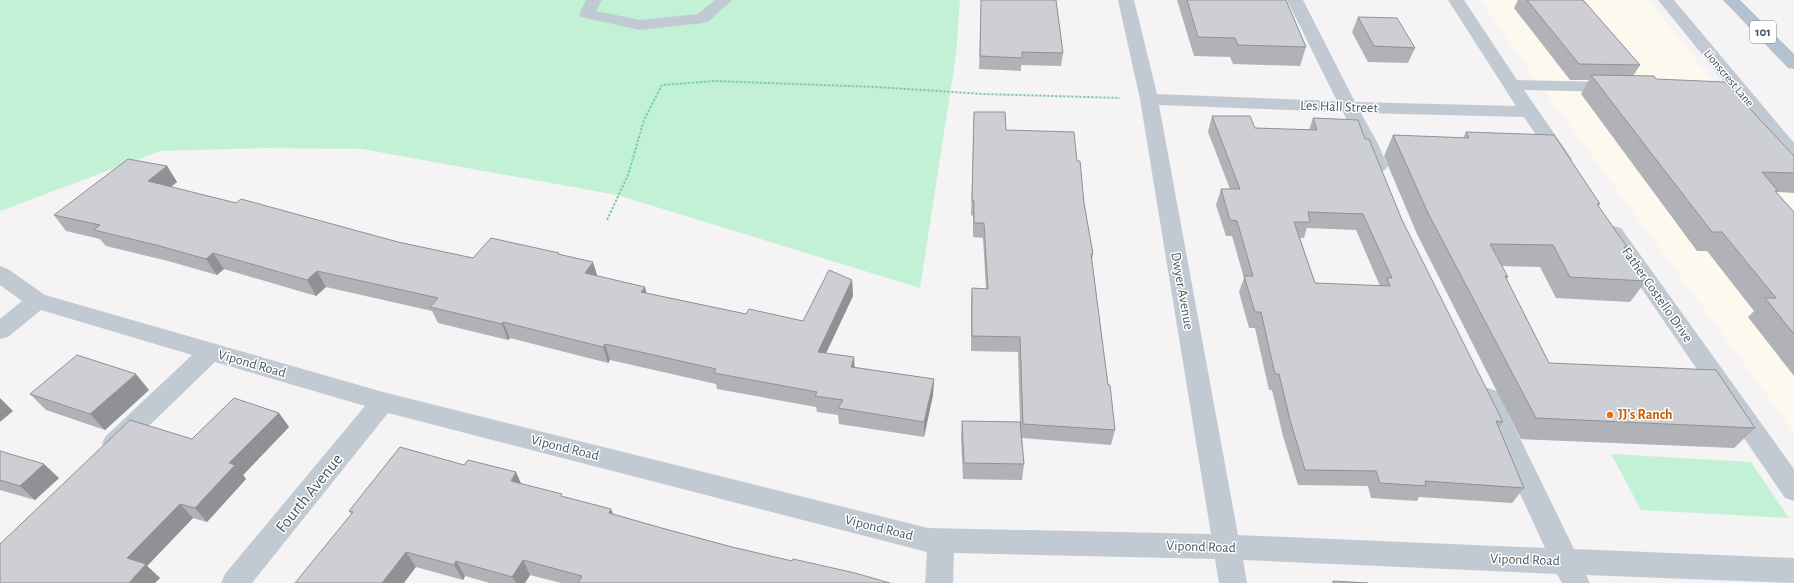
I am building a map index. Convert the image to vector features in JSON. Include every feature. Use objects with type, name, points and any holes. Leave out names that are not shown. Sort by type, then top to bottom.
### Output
[{"type":"main road","name":"101","points":[[1731,0],[1794,64]]},
{"type":"street","points":[[594,0],[587,14],[640,25],[703,18],[724,0]]},
{"type":"street","name":"Dwyer Avenue","points":[[1126,0],[1149,99],[1233,583]]},
{"type":"street","points":[[1295,0],[1368,142],[1386,185]]},
{"type":"street","points":[[1456,0],[1529,112],[1575,177]]},
{"type":"street","name":"Lionscrest Lane","points":[[1666,0],[1794,155]]},
{"type":"street","points":[[1511,85],[1629,88]]},
{"type":"street","points":[[1684,88],[1739,90]]},
{"type":"street","name":"Les Hall Street","points":[[1149,99],[1529,112]]},
{"type":"street","name":"Father Costello Drive","points":[[1602,216],[1794,490]]},
{"type":"street","name":"Vipond Road","points":[[0,274],[37,301],[383,402],[928,540],[1226,548],[1570,572],[1794,571]]},
{"type":"street","points":[[0,331],[37,301]]},
{"type":"street","points":[[97,461],[210,352]]},
{"type":"street","points":[[1481,384],[1570,572]]},
{"type":"street","name":"Fourth Avenue","points":[[235,583],[383,402]]},
{"type":"street","points":[[939,583],[941,541]]},
{"type":"path","points":[[607,220],[628,175],[644,120],[662,85],[715,81],[876,87],[984,94],[1149,99]]},
{"type":"shaded area","points":[[1480,0],[1648,0],[1794,182],[1794,432],[1533,75]]},
{"type":"green space","points":[[0,0],[960,0],[956,55],[920,288],[617,195],[362,149],[267,148],[160,151],[0,211]]},
{"type":"green space","points":[[1611,454],[1751,462],[1789,518],[1641,510]]},
{"type":"building","points":[[981,0],[1056,0],[1063,53],[1022,52],[1022,58],[980,56]]},
{"type":"building","points":[[1187,0],[1286,0],[1306,47],[1238,45],[1235,38],[1198,37]]},
{"type":"building","points":[[1527,0],[1583,0],[1640,65],[1579,64]]},
{"type":"building","points":[[1358,17],[1397,18],[1415,48],[1374,46]]},
{"type":"building","points":[[1591,75],[1654,76],[1656,79],[1725,82],[1794,156],[1794,173],[1762,172],[1778,191],[1775,191],[1794,212],[1794,334],[1765,298],[1776,298],[1722,232],[1712,232]]},
{"type":"building","points":[[974,112],[1005,112],[1006,130],[1074,132],[1077,161],[1080,161],[1084,203],[1093,254],[1091,254],[1115,430],[1023,424],[1020,337],[972,336],[972,288],[988,289],[984,223],[974,223],[974,201],[972,201]]},
{"type":"building","points":[[1212,116],[1250,116],[1255,128],[1317,130],[1313,118],[1358,120],[1365,139],[1369,139],[1402,220],[1503,422],[1496,421],[1524,488],[1425,481],[1426,486],[1380,483],[1376,471],[1305,470],[1290,420],[1279,374],[1275,374],[1261,312],[1255,312],[1244,276],[1253,276],[1237,221],[1230,220],[1221,189],[1240,189]],"holes":[[[1308,212],[1363,214],[1392,278],[1387,278],[1390,286],[1315,283],[1294,222],[1310,222]]]},
{"type":"building","points":[[1466,132],[1554,135],[1600,204],[1597,204],[1627,247],[1624,247],[1646,281],[1570,277],[1553,245],[1490,244],[1508,277],[1505,276],[1549,363],[1716,370],[1755,428],[1536,418],[1428,213],[1393,135],[1469,138]]},
{"type":"building","points":[[128,159],[167,166],[148,181],[236,203],[241,199],[398,242],[473,258],[491,238],[559,253],[558,254],[593,262],[585,273],[645,287],[641,292],[746,314],[749,309],[803,321],[829,270],[852,280],[818,352],[854,357],[851,367],[934,379],[924,422],[838,408],[843,400],[815,396],[817,392],[714,373],[716,369],[605,344],[603,347],[503,322],[502,324],[430,307],[438,298],[317,271],[307,280],[213,253],[206,259],[94,230],[100,225],[54,215]]},
{"type":"building","points":[[77,355],[136,374],[90,414],[30,394]]},
{"type":"building","points":[[234,398],[279,413],[229,463],[235,465],[195,508],[180,504],[127,558],[146,564],[129,583],[0,583],[0,544],[130,420],[192,439]]},
{"type":"building","points":[[962,421],[1020,422],[1024,464],[964,463]]},
{"type":"building","points":[[400,447],[464,465],[468,460],[516,472],[511,481],[562,494],[561,496],[611,509],[609,513],[658,527],[732,547],[792,561],[793,559],[855,573],[890,583],[578,583],[582,576],[523,560],[512,577],[456,561],[454,565],[406,552],[382,583],[295,583],[353,512],[349,511]]},
{"type":"building","points":[[0,451],[44,464],[20,486],[0,480]]},
{"type":"building","points":[[1333,581],[1368,583],[1333,583]]},
{"type":"place","name":"JJ's Ranch","points":[[1610,415]]}]
